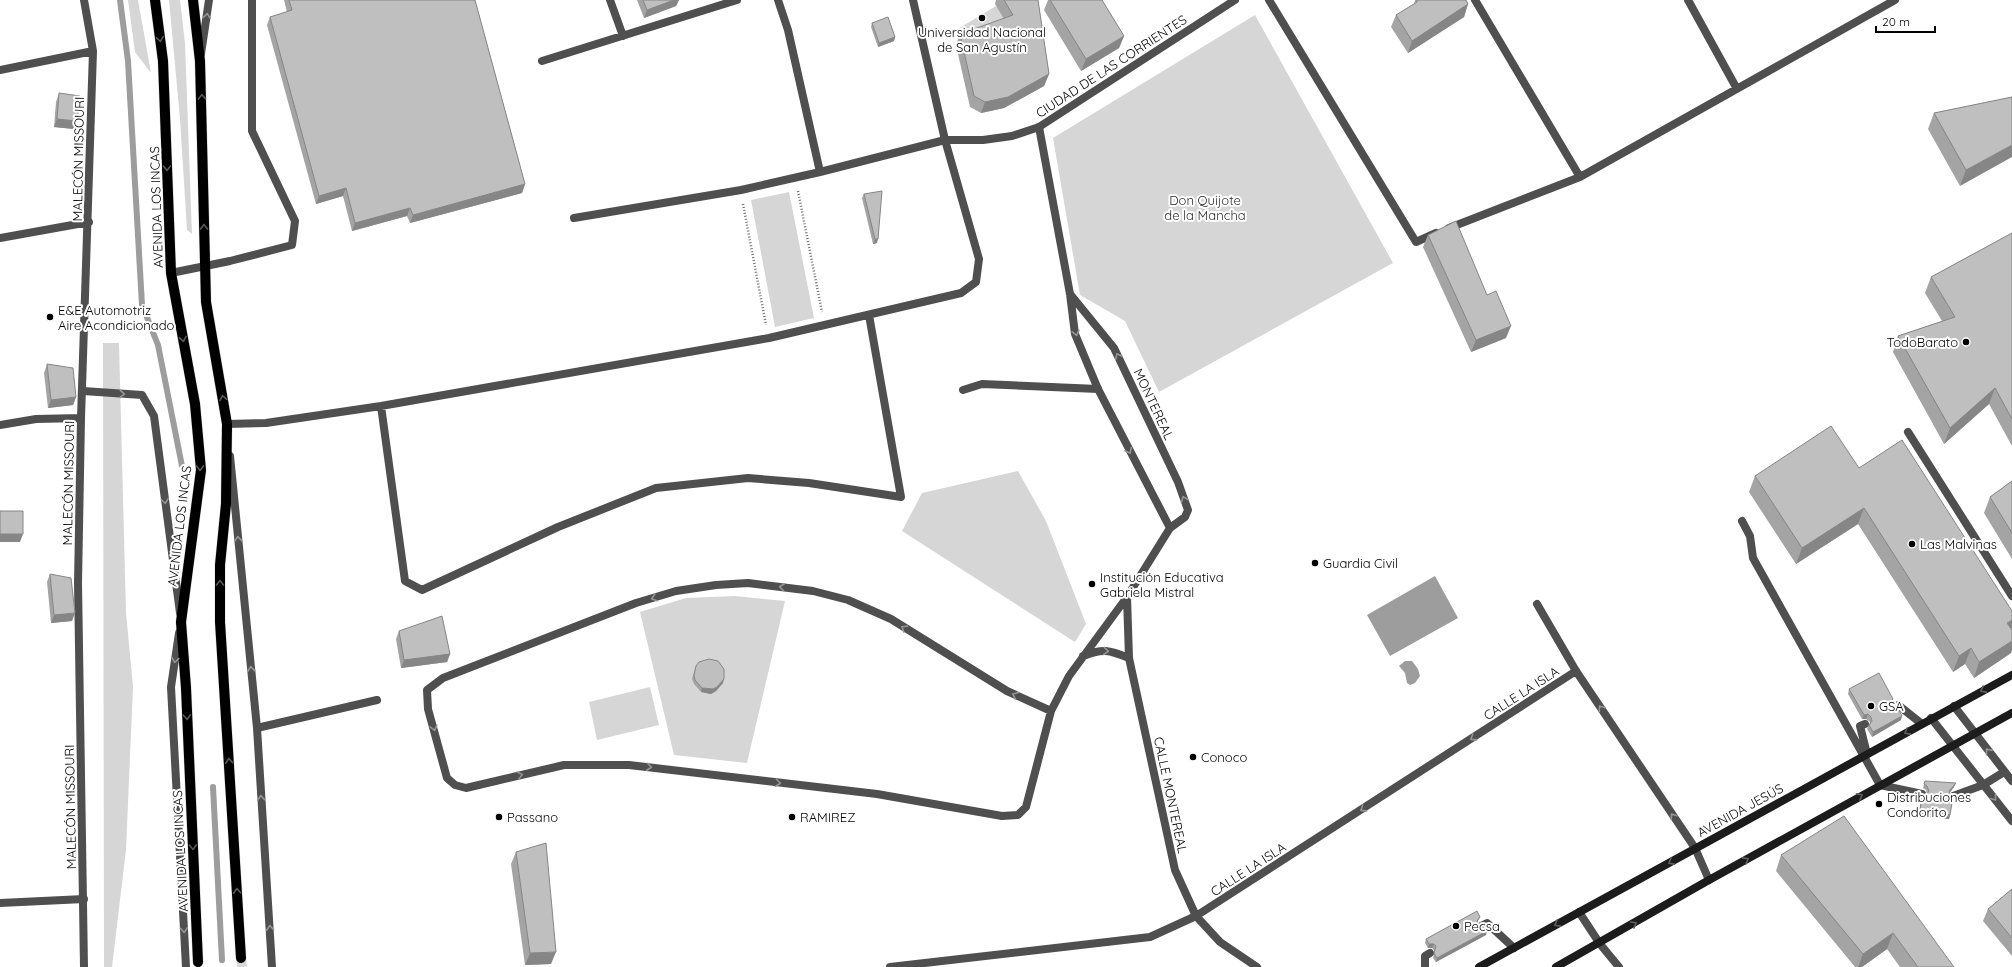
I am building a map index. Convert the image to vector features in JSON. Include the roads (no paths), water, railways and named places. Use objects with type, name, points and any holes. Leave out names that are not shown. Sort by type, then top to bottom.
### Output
[{"type":"main road","name":"AVENIDA LOS INCAS","points":[[155,0],[163,61],[171,273],[195,404],[201,470],[181,622],[186,696],[198,962]]},
{"type":"main road","points":[[193,0],[200,61],[206,302],[227,424],[226,504],[220,565],[220,622],[241,958]]},
{"type":"main road","name":"AVENIDA JESÚS","points":[[1479,967],[1931,718],[2012,675]]},
{"type":"main road","points":[[1556,967],[1600,944],[1709,880],[2012,713]]},
{"type":"street","name":"MALECÓN MISSOURI","points":[[84,0],[93,51],[89,222],[81,418],[78,583],[84,967]]},
{"type":"street","points":[[200,61],[209,0]]},
{"type":"street","points":[[171,273],[230,261],[292,245],[294,221],[252,130],[252,0]]},
{"type":"street","points":[[610,0],[623,36]]},
{"type":"street","points":[[542,61],[737,0]]},
{"type":"street","points":[[778,0],[788,30],[820,172]]},
{"type":"street","points":[[272,967],[257,728],[227,424],[266,423],[381,406],[769,338],[961,293],[976,282],[979,259],[945,140],[913,0]]},
{"type":"street","name":"CIUDAD DE LAS CORRIENTES","points":[[574,218],[741,190],[820,172],[945,140],[983,140],[1012,136],[1039,127],[1235,0]]},
{"type":"street","points":[[1269,0],[1416,242],[1580,177],[1894,0]]},
{"type":"street","points":[[1475,0],[1580,177]]},
{"type":"street","points":[[1688,0],[1738,89]]},
{"type":"street","points":[[0,70],[93,51]]},
{"type":"street","name":"MONTEREAL","points":[[1039,127],[1070,294],[1075,334],[1098,389],[1170,528]]},
{"type":"street","points":[[0,238],[89,222]]},
{"type":"street","name":"MONTEREAL","points":[[1051,711],[1007,691],[891,620],[848,600],[813,591],[748,583],[716,584],[676,591],[636,603],[443,678],[427,690],[428,709],[447,778],[454,785],[466,788],[564,764],[629,765],[877,794],[1002,816],[1018,815],[1026,807],[1051,711],[1069,676],[1126,597],[1170,528],[1186,517],[1188,510],[1178,482],[1114,348],[1070,294]]},
{"type":"street","points":[[381,406],[405,581],[422,590],[558,527],[656,488],[748,478],[809,483],[901,497],[870,315]]},
{"type":"street","points":[[963,390],[982,384],[1098,389]]},
{"type":"street","points":[[83,390],[142,395],[154,416],[181,622],[171,687],[186,967]]},
{"type":"street","points":[[0,425],[36,419],[81,418]]},
{"type":"street","points":[[1908,432],[2012,596]]},
{"type":"street","points":[[1742,521],[1750,536],[1754,558],[1850,732],[1865,755],[1880,786],[1922,794]]},
{"type":"street","name":"CALLE MONTEREAL","points":[[1126,597],[1129,658],[1175,870],[1196,916],[1220,942],[1257,967]]},
{"type":"street","points":[[1537,604],[1576,671],[1695,848],[1709,880]]},
{"type":"street","points":[[1082,656],[1097,650],[1105,650],[1129,658]]},
{"type":"street","name":"CALLE LA ISLA","points":[[890,967],[1150,937],[1196,916],[1576,671]]},
{"type":"street","points":[[257,728],[377,700]]},
{"type":"street","points":[[1894,708],[1898,705],[1922,724]]},
{"type":"street","points":[[1954,706],[2012,781]]},
{"type":"street","points":[[1931,718],[2012,821]]},
{"type":"street","points":[[1850,732],[1863,725],[1865,755]]},
{"type":"street","points":[[1953,796],[1983,785],[2004,772]]},
{"type":"street","points":[[0,903],[84,899]]},
{"type":"street","points":[[1579,912],[1600,944],[1619,967]]},
{"type":"street","points":[[1481,926],[1487,923],[1514,948]]},
{"type":"street","points":[[1425,967],[1425,956],[1430,953]]},
{"type":"waterway","points":[[120,0],[128,61],[142,305],[158,345],[182,466]]},
{"type":"waterway","points":[[213,787],[222,960]]},
{"type":"tunnel","points":[[241,958],[242,967]]},
{"type":"place","name":"Universidad Nacional de San Agustín","points":[[982,18]]},
{"type":"place","name":"E&E Automotriz Aire Acondicionado","points":[[50,317]]},
{"type":"place","name":"TodoBarato","points":[[1966,342]]},
{"type":"place","name":"Las Malvinas","points":[[1912,544]]},
{"type":"place","name":"Guardia Civil","points":[[1315,563]]},
{"type":"place","name":"Institución Educativa Gabriela Mistral","points":[[1092,584]]},
{"type":"place","name":"GSA","points":[[1871,706]]},
{"type":"place","name":"Conoco","points":[[1193,757]]},
{"type":"place","name":"Distribuciones Condorito","points":[[1879,804]]},
{"type":"place","name":"Passano","points":[[499,817]]},
{"type":"place","name":"RAMIREZ","points":[[792,817]]},
{"type":"place","name":"Pecsa","points":[[1456,926]]},
{"type":"park label","name":"Don Quijote de la Mancha","points":[[1205,208]]}]
